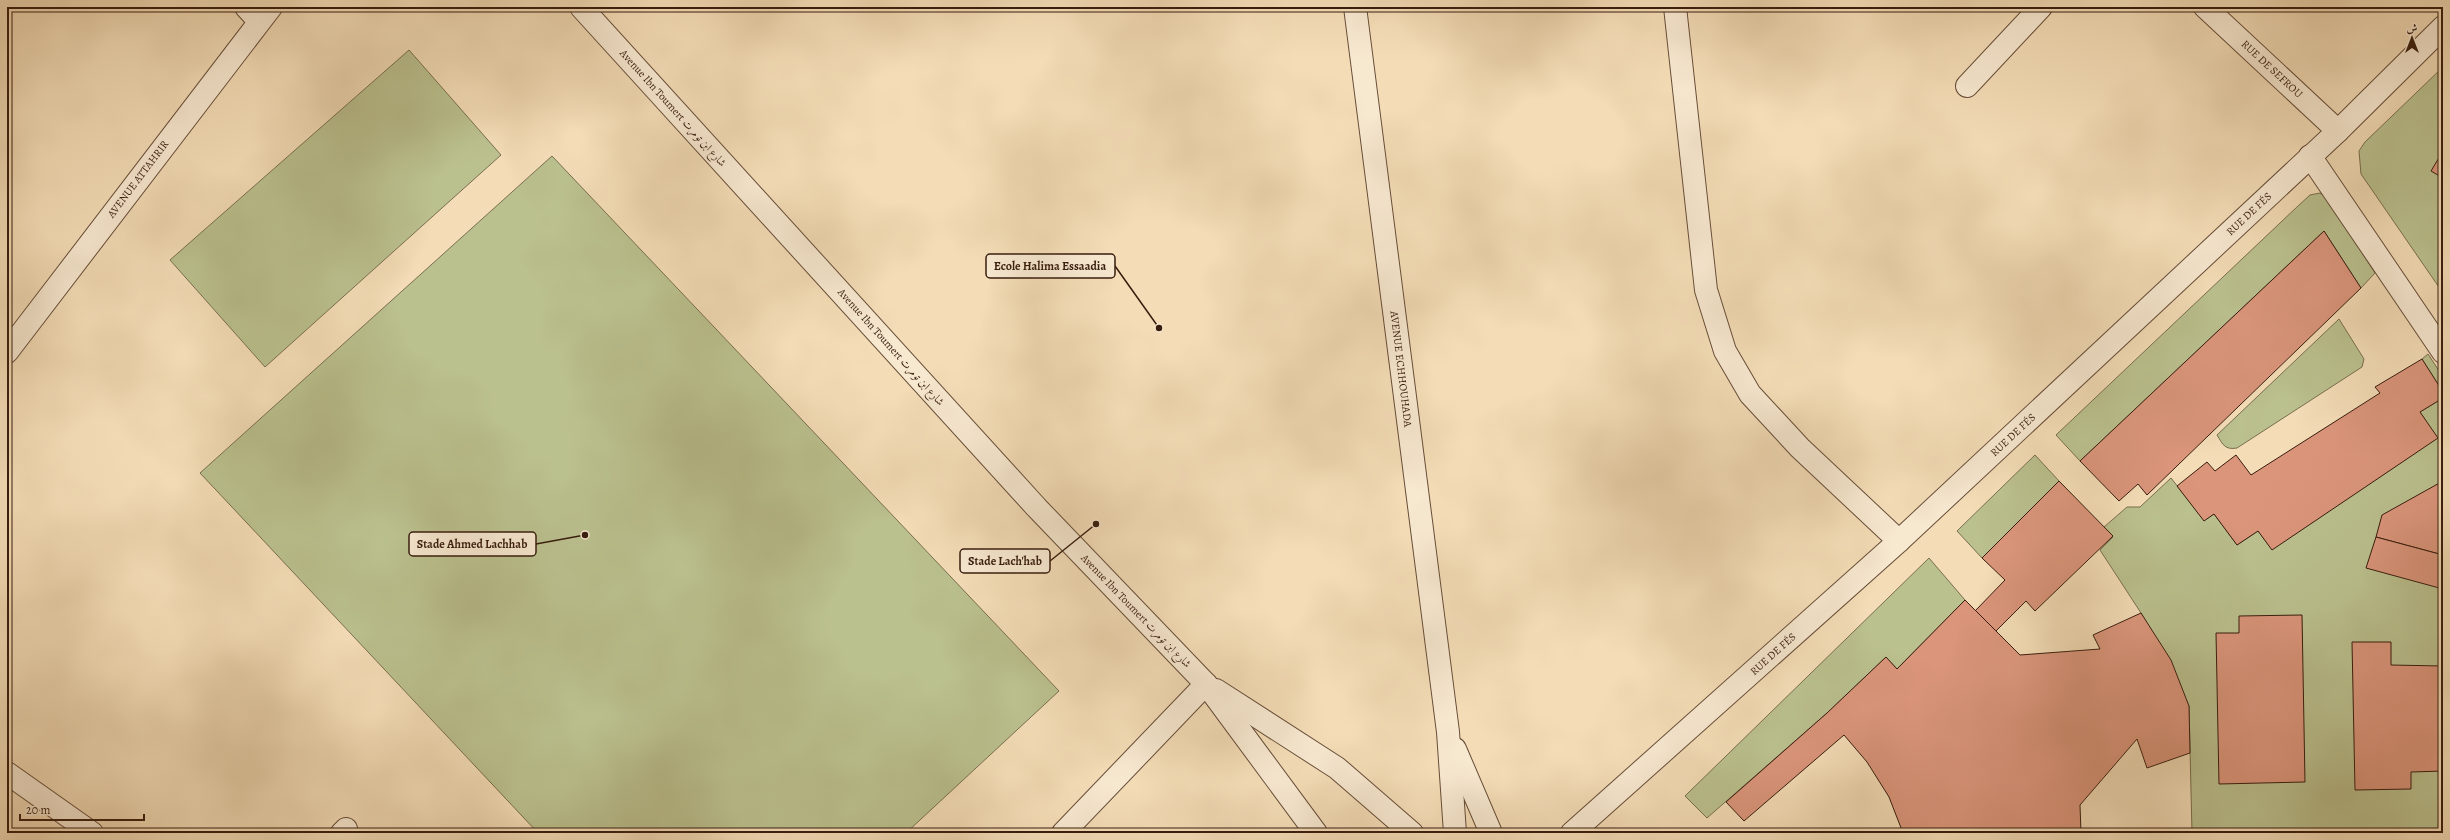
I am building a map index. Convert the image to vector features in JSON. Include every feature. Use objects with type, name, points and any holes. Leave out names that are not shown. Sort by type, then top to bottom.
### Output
[{"type":"street","name":"Avenue Ibn Toumert شارع ابن تومرت","points":[[581,7],[1037,508],[1206,684],[1316,833]]},
{"type":"street","name":"AVENUE ECHHOUHADA","points":[[1355,7],[1448,732],[1455,833]]},
{"type":"street","points":[[1675,7],[1706,290],[1724,352],[1755,400],[1800,448],[1899,541]]},
{"type":"street","points":[[1967,86],[2041,7]]},
{"type":"street","name":"RUE DE SEFROU","points":[[2205,7],[2338,131]]},
{"type":"street","name":"AVENUE ATTAHRIR","points":[[7,352],[259,12]]},
{"type":"street","name":"RUE DE FÉS","points":[[1572,833],[1899,541],[2338,131],[2443,27]]},
{"type":"street","points":[[2310,156],[2443,352]]},
{"type":"street","name":"Avenue Ibn Toumert شارع ابن تومرت","points":[[1206,684],[1337,768],[1412,833]]},
{"type":"street","points":[[1063,833],[1206,684]]},
{"type":"street","name":"AVENUE ECHHOUHADA","points":[[1448,732],[1490,833]]},
{"type":"street","points":[[7,773],[92,833]]},
{"type":"green space","points":[[409,50],[501,155],[265,367],[170,260]]},
{"type":"green space","points":[[2443,67],[2443,293],[2361,174],[2359,151],[2365,142]]},
{"type":"green space","points":[[552,156],[1059,691],[906,833],[538,833],[200,473]]},
{"type":"green space","points":[[2320,193],[2327,198],[2375,273],[2361,288],[2324,231],[2080,461],[2056,435],[2310,195]]},
{"type":"green space","points":[[2339,319],[2364,359],[2362,367],[2237,448],[2225,446],[2217,435]]},
{"type":"green space","points":[[2428,354],[2443,377],[2443,392],[2422,359]]},
{"type":"green space","points":[[2443,398],[2443,833],[2192,833],[2189,706],[2141,613],[2100,550],[2113,537],[2104,527],[2127,507],[2140,507],[2171,478],[2204,520],[2214,514],[2237,545],[2258,531],[2272,549],[2437,438],[2420,412]]},
{"type":"green space","points":[[2035,455],[2059,481],[1982,558],[1957,531]]},
{"type":"green space","points":[[1929,558],[1965,600],[1897,669],[1886,657],[1827,713],[1707,818],[1685,796]]},
{"type":"building","points":[[2443,151],[2443,178],[2431,171]]},
{"type":"building","points":[[2324,231],[2361,288],[2147,495],[2138,484],[2119,501],[2080,461]]},
{"type":"building","points":[[2422,359],[2443,392],[2443,398],[2420,412],[2438,438],[2272,550],[2258,531],[2237,545],[2214,514],[2204,521],[2177,486],[2207,462],[2215,471],[2236,455],[2251,475],[2380,393],[2375,387]]},
{"type":"building","points":[[2059,481],[2113,536],[2035,611],[2026,601],[1996,631],[1975,611],[2005,580],[1982,558]]},
{"type":"building","points":[[2443,481],[2443,555],[2376,537],[2382,515]]},
{"type":"building","points":[[2376,537],[2443,555],[2443,589],[2366,568]]},
{"type":"building","points":[[1965,600],[2020,655],[2100,649],[2093,635],[2141,613],[2171,660],[2189,706],[2190,753],[2147,768],[2137,739],[2080,805],[2081,833],[1903,833],[1889,797],[1867,762],[1844,735],[1744,821],[1726,802],[1827,713],[1886,657],[1897,669]]},
{"type":"building","points":[[2302,615],[2305,782],[2219,784],[2216,633],[2239,633],[2239,616]]},
{"type":"building","points":[[2352,642],[2391,642],[2391,665],[2442,666],[2443,771],[2411,772],[2411,789],[2355,790]]},
{"type":"place","name":"Ecole Halima Essaadia","points":[[1159,328]]},
{"type":"place","name":"Stade Lach'hab","points":[[1096,524]]},
{"type":"place","name":"Stade Ahmed Lachhab","points":[[585,535]]}]
